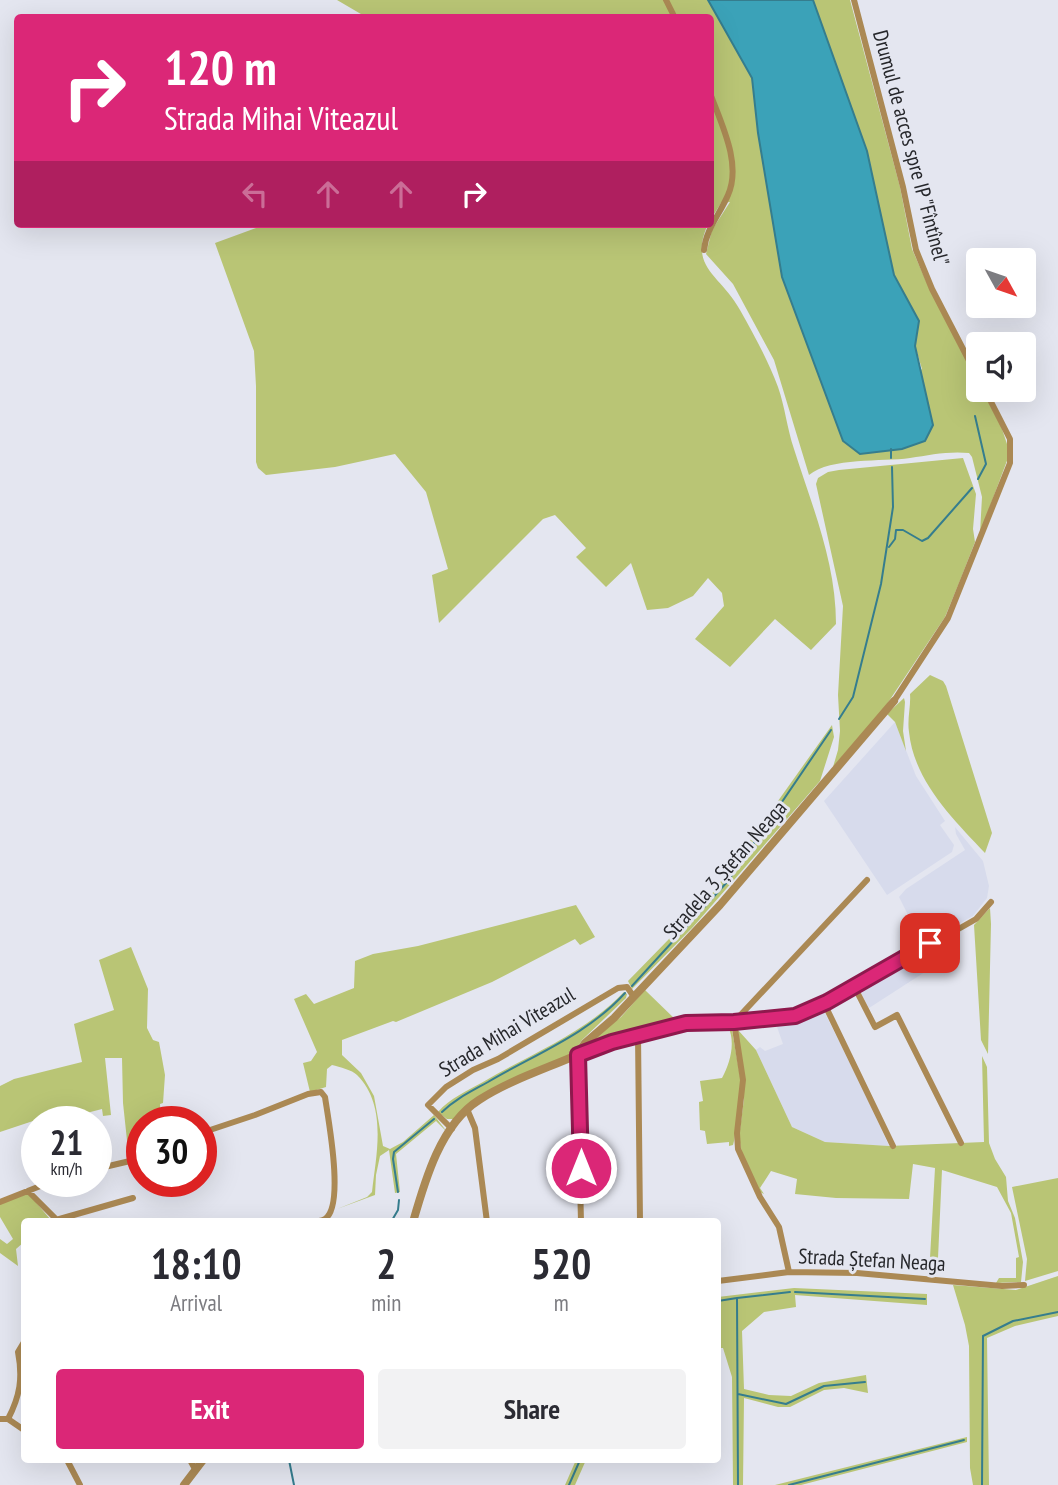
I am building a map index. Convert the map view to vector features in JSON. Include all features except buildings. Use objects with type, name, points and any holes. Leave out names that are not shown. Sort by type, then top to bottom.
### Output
[{"type":"street","name":"Drumul de acces spre IP \"Fîntînel\"","points":[[854,0],[903,187],[916,250],[932,289],[966,355]]},
{"type":"street","points":[[714,105],[727,142],[733,178],[730,191],[714,222]]},
{"type":"street","points":[[704,250],[711,228]]},
{"type":"street","points":[[894,701],[948,618],[1010,463],[1010,439],[991,402]]},
{"type":"street","name":"Stradela 3 Ștefan Neaga","points":[[578,1055],[585,1043],[634,997],[720,905],[894,701]]},
{"type":"street","points":[[789,1272],[779,1227],[760,1198],[738,1147],[743,1080],[734,1022],[867,880]]},
{"type":"street","name":"Strada Mihai Viteazul","points":[[415,1218],[430,1170],[452,1129],[467,1109],[491,1093],[578,1055],[638,1035],[686,1023],[790,1017],[824,1003],[976,919],[991,902]]},
{"type":"street","points":[[853,986],[875,1027],[897,1014],[961,1143]]},
{"type":"street","name":"Strada Mihai Viteazul","points":[[452,1129],[428,1105],[446,1087],[473,1069],[498,1059],[618,988],[627,987],[634,997]]},
{"type":"street","points":[[824,1003],[893,1146]]},
{"type":"street","points":[[638,1035],[640,1218]]},
{"type":"street","points":[[578,1055],[581,1218]]},
{"type":"street","points":[[217,1128],[308,1094],[321,1092],[325,1097],[334,1155],[332,1207],[326,1218]]},
{"type":"street","points":[[467,1109],[475,1128],[486,1218]]},
{"type":"street","points":[[0,1202],[21,1194]]},
{"type":"street","points":[[33,1197],[50,1218]]},
{"type":"street","points":[[59,1218],[133,1198]]},
{"type":"street","name":"Strada Ștefan Neaga","points":[[721,1282],[789,1272],[857,1273],[1002,1286],[1024,1284]]},
{"type":"street","points":[[21,1347],[18,1352],[20,1391],[4,1419],[21,1428]]},
{"type":"street","points":[[69,1463],[80,1485]]},
{"type":"street","points":[[192,1463],[195,1469]]},
{"type":"street","points":[[184,1485],[200,1463]]},
{"type":"shaded area","points":[[895,722],[916,776],[945,821],[940,825],[954,845],[952,852],[887,895],[824,801]]},
{"type":"shaded area","points":[[955,827],[983,861],[989,886],[987,898],[973,916],[915,948],[913,937],[916,931],[899,897],[906,889],[965,850]]},
{"type":"shaded area","points":[[947,939],[957,956],[944,964],[942,961],[869,1008],[859,989]]},
{"type":"shaded area","points":[[823,1009],[889,1146],[825,1142],[792,1127],[756,1050],[760,1047],[765,1051],[783,1044],[776,1024],[799,1019]]},
{"type":"green space","points":[[337,0],[708,0],[752,78],[758,133],[782,277],[843,441],[922,369],[915,346],[919,321],[894,275],[867,151],[813,0],[850,0],[900,187],[912,249],[966,360],[966,402],[988,402],[1008,447],[1008,458],[980,533],[982,497],[969,453],[857,461],[830,465],[809,475],[774,360],[733,284],[706,254],[712,230],[730,202],[721,203],[714,214],[714,14],[361,14]]},
{"type":"green space","points":[[256,228],[707,228],[702,251],[704,261],[740,310],[778,387],[827,556],[836,624],[811,650],[775,619],[730,667],[695,639],[724,606],[722,593],[708,578],[693,596],[668,608],[647,610],[631,563],[606,587],[576,557],[586,548],[555,515],[543,519],[439,623],[432,575],[448,569],[426,492],[395,454],[335,467],[266,475],[258,468],[254,351],[215,243]]},
{"type":"green space","points":[[963,458],[976,494],[973,529],[975,542],[945,617],[883,710],[833,767],[840,731],[838,695],[843,606],[816,484],[818,478],[839,470]]},
{"type":"green space","points":[[930,675],[943,681],[946,686],[992,833],[985,853],[937,798],[918,767],[912,750],[909,727],[910,694]]},
{"type":"green space","points":[[904,698],[903,731],[906,751],[895,722],[887,714]]},
{"type":"green space","points":[[832,725],[834,737],[820,781],[693,927],[632,989],[628,981],[709,898]]},
{"type":"green space","points":[[576,905],[595,937],[580,945],[575,939],[492,982],[396,1022],[342,1040],[342,1055],[361,1073],[374,1096],[383,1146],[390,1149],[403,1142],[434,1115],[447,1132],[436,1121],[396,1154],[400,1192],[395,1193],[389,1150],[380,1156],[375,1195],[337,1209],[367,1197],[372,1192],[378,1131],[373,1101],[367,1087],[357,1075],[332,1065],[327,1069],[326,1087],[310,1092],[303,1063],[311,1061],[317,1052],[294,999],[306,994],[314,1004],[354,988],[355,961],[373,954],[418,946]]},
{"type":"green space","points":[[990,908],[988,1054],[981,1040],[974,925]]},
{"type":"green space","points":[[131,947],[148,989],[147,1028],[153,1040],[159,1042],[165,1075],[163,1103],[160,1106],[126,1106],[126,1131],[122,1058],[105,1058],[110,1106],[21,1106],[21,1125],[0,1132],[0,1086],[14,1079],[82,1062],[74,1024],[114,1010],[99,960]]},
{"type":"green space","points":[[645,990],[678,1022],[586,1049],[586,1044],[621,1017]]},
{"type":"green space","points":[[624,992],[627,994],[626,998],[582,1040],[573,1054],[509,1081],[455,1119],[447,1119],[438,1112],[459,1095],[575,1031]]},
{"type":"green space","points":[[823,1007],[799,1019],[746,1028],[747,1023],[794,1018]]},
{"type":"green space","points":[[728,1026],[732,1030],[741,1082],[734,1141],[733,1145],[729,1146],[729,1142],[707,1144],[705,1131],[700,1130],[699,1102],[703,1101],[700,1081],[722,1078],[727,1066],[732,1046]]},
{"type":"green space","points":[[738,1030],[756,1050],[792,1127],[825,1142],[889,1146],[984,1142],[982,1056],[987,1067],[989,1143],[1006,1177],[1008,1201],[1015,1218],[1023,1262],[1021,1282],[996,1283],[999,1278],[1016,1278],[1016,1258],[1019,1257],[1011,1213],[997,1187],[942,1170],[938,1258],[930,1258],[935,1168],[913,1164],[909,1199],[836,1198],[795,1194],[797,1179],[771,1171],[760,1188],[764,1194],[760,1192],[742,1154],[739,1137],[744,1099]]},
{"type":"green space","points":[[1058,1178],[1058,1271],[1025,1281],[1027,1259],[1012,1187]]},
{"type":"green space","points":[[21,1196],[31,1197],[49,1218],[21,1218],[21,1245],[16,1249],[18,1266],[0,1253],[0,1239],[7,1244],[13,1239],[0,1217],[0,1204]]},
{"type":"green space","points":[[1058,1276],[1058,1316],[1015,1326],[987,1338],[989,1485],[973,1485],[970,1468],[969,1346],[953,1285],[1016,1290]]},
{"type":"green space","points":[[794,1288],[927,1294],[927,1305],[795,1295],[796,1307],[764,1312],[742,1331],[744,1389],[769,1395],[791,1396],[819,1383],[866,1375],[868,1393],[844,1388],[824,1390],[790,1407],[778,1407],[744,1398],[743,1485],[733,1485],[732,1377],[721,1348],[721,1297]]},
{"type":"green space","points":[[967,1437],[967,1442],[801,1485],[775,1485]]},
{"type":"green space","points":[[575,1463],[585,1463],[575,1485],[565,1485]]},
{"type":"water","points":[[708,0],[813,0],[867,151],[894,275],[919,321],[915,346],[933,425],[925,441],[902,449],[860,454],[843,441],[782,277],[758,133],[752,78]]},
{"type":"waterway","points":[[975,416],[986,464],[978,479]]},
{"type":"waterway","points":[[891,449],[891,458]]},
{"type":"waterway","points":[[839,719],[853,697],[881,584],[893,507],[892,467]]},
{"type":"waterway","points":[[889,547],[895,539],[896,530],[903,530],[922,541],[928,538],[972,488]]},
{"type":"waterway","points":[[632,986],[728,881],[831,730]]},
{"type":"waterway","points":[[442,1112],[452,1103],[594,1021],[625,993]]},
{"type":"waterway","points":[[398,1192],[394,1152],[434,1119]]},
{"type":"waterway","points":[[393,1218],[399,1200]]},
{"type":"waterway","points":[[738,1485],[737,1298],[790,1292]]},
{"type":"waterway","points":[[795,1292],[925,1299]]},
{"type":"waterway","points":[[721,1301],[737,1298]]},
{"type":"waterway","points":[[982,1485],[983,1336],[1013,1321],[1058,1312]]},
{"type":"waterway","points":[[738,1394],[786,1404],[824,1386],[865,1382]]},
{"type":"waterway","points":[[789,1485],[964,1440]]},
{"type":"waterway","points":[[290,1463],[294,1485]]},
{"type":"waterway","points":[[569,1485],[579,1463]]},
{"type":"route","points":[[581,1168],[578,1055],[612,1042],[673,1025],[795,1016],[827,1002],[930,943]]}]
